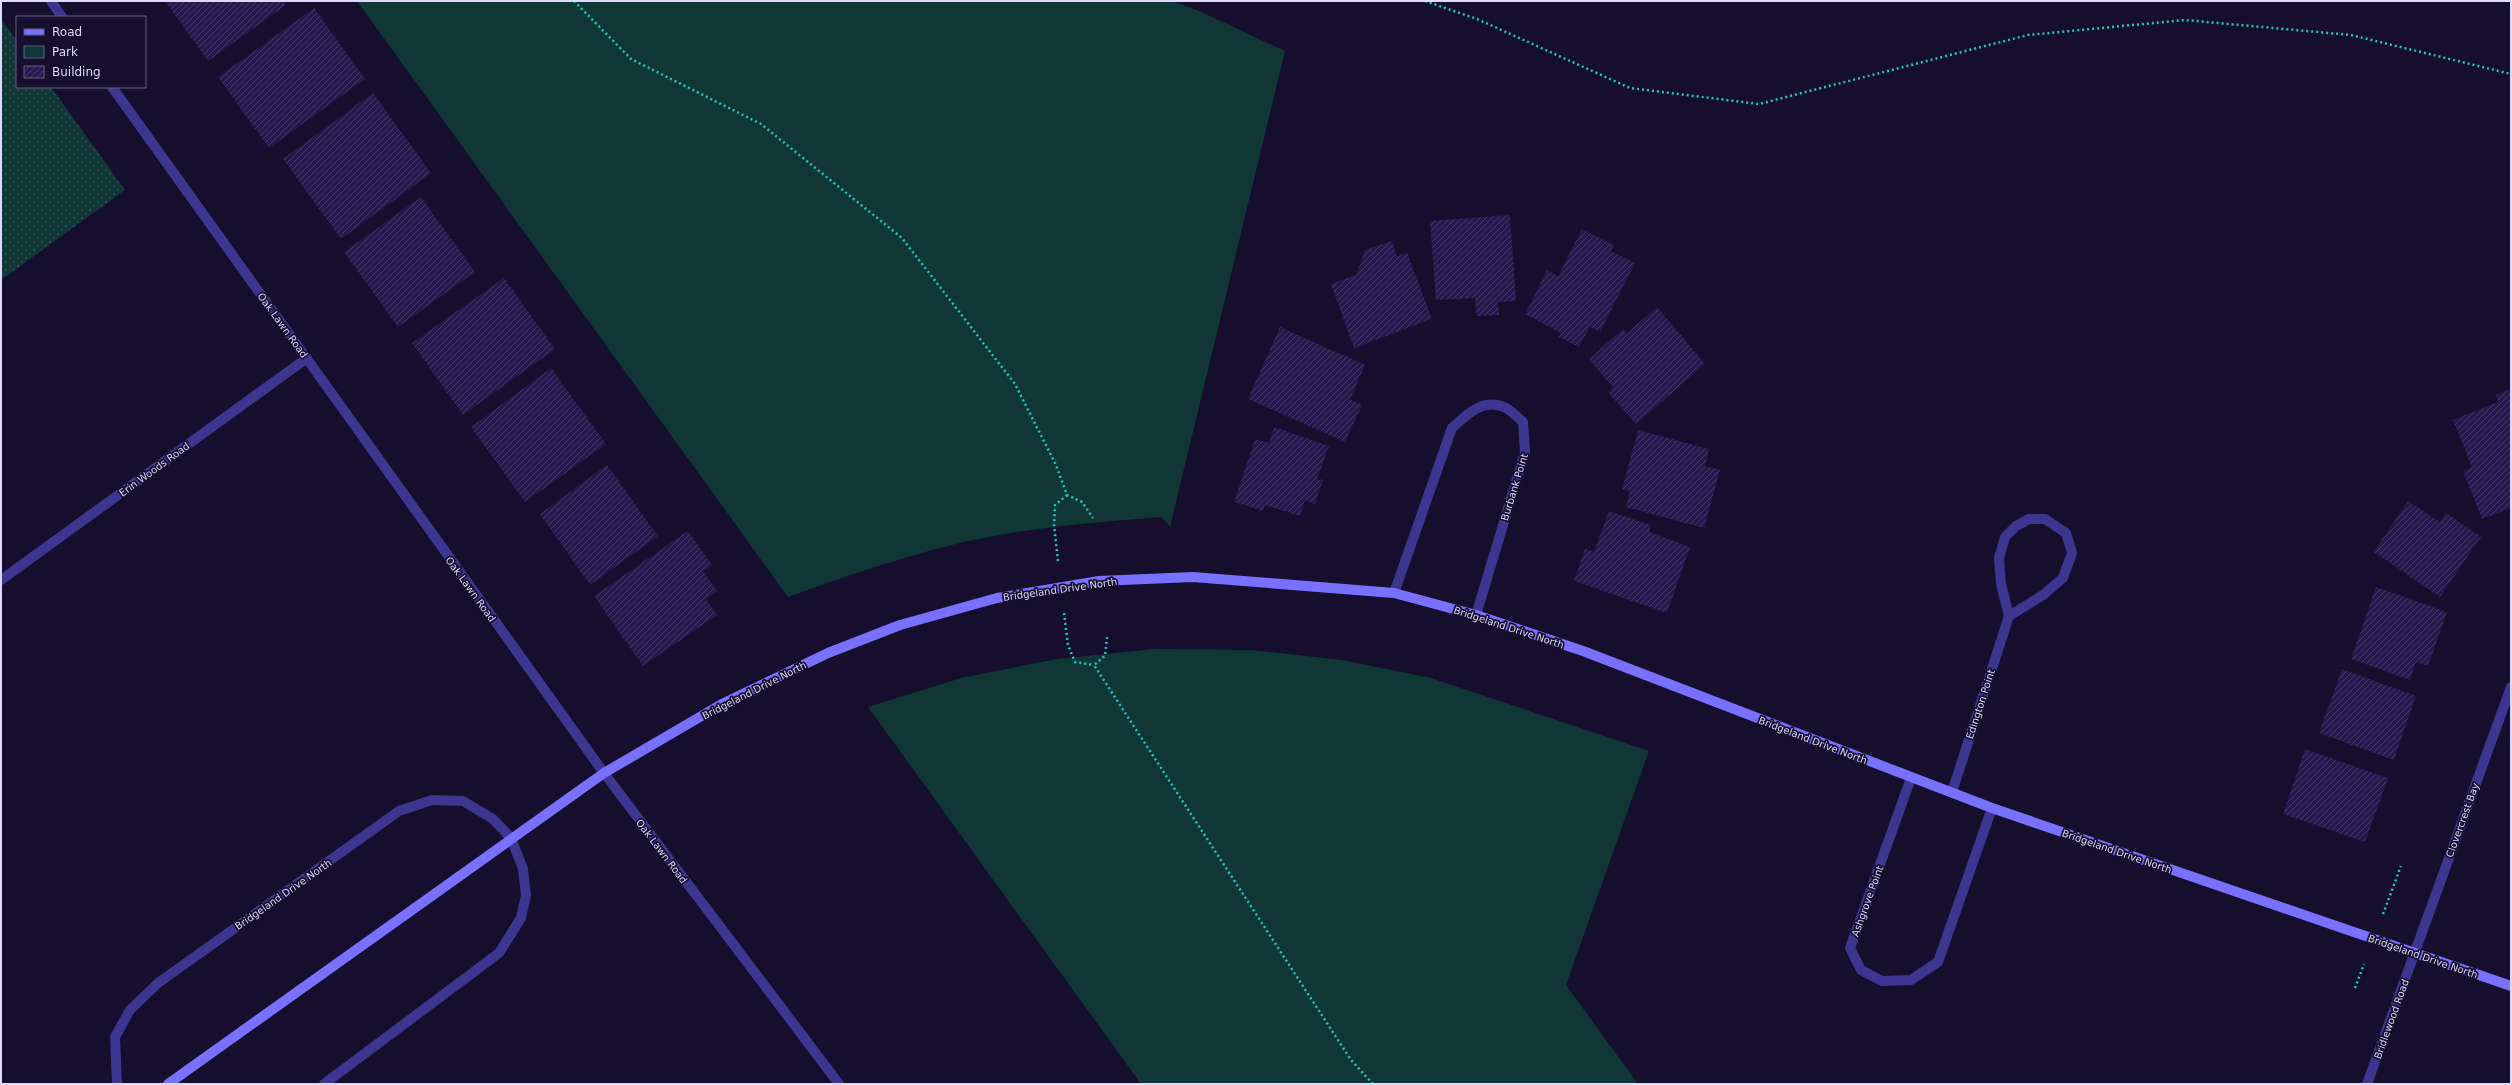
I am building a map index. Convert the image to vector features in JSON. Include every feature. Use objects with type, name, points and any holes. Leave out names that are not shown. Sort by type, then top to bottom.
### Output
[{"type":"street","points":[[51,1],[61,16]]},
{"type":"street","name":"Oak Lawn Road","points":[[113,88],[604,773],[839,1084]]},
{"type":"street","name":"Erin Woods Road","points":[[1,580],[306,358]]},
{"type":"street","name":"Burbank Point","points":[[1394,593],[1452,428],[1469,412],[1485,405],[1506,408],[1522,422],[1525,452],[1476,615]]},
{"type":"street","points":[[2029,519],[2045,519],[2066,533],[2072,553],[2063,578],[2043,595],[2009,616],[2001,584],[1999,558],[2005,537],[2016,526],[2029,519]]},
{"type":"street","name":"Bridgeland Drive North","points":[[168,1084],[604,773],[722,704],[828,653],[900,625],[997,598],[1099,581],[1193,577],[1394,593],[1476,615],[1583,651],[1992,808],[2511,986]]},
{"type":"street","name":"Edington Point","points":[[1952,792],[2009,616]]},
{"type":"street","name":"Clovercrest Bay","points":[[2414,953],[2511,687]]},
{"type":"street","name":"Ashgrove Point","points":[[1911,778],[1850,948],[1861,970],[1882,981],[1911,980],[1938,962],[1992,808]]},
{"type":"street","name":"Bridgeland Drive North","points":[[117,1084],[115,1037],[130,1010],[158,983],[399,811],[432,800],[463,801],[493,819],[511,838],[523,869],[526,895],[521,918],[500,953],[324,1084]]},
{"type":"street","name":"Bridlewood Road","points":[[2367,1084],[2414,953]]},
{"type":"path","points":[[574,1],[631,59],[761,124],[902,238],[1015,384],[1056,465],[1067,496],[1082,502],[1093,518]]},
{"type":"path","points":[[1425,1],[1477,19],[1630,88],[1759,104],[2028,35],[2185,20],[2351,34],[2511,74]]},
{"type":"path","points":[[1107,637],[1105,656],[1094,666],[1351,1060],[1373,1084]]},
{"type":"green space","points":[[357,1],[1171,1],[1197,10],[1285,51],[1170,527],[1162,517],[1067,526],[996,535],[903,558],[788,597]]},
{"type":"green space","points":[[1,19],[16,40],[16,88],[52,88],[125,190],[1,280]]},
{"type":"green space","points":[[1154,649],[1252,650],[1342,660],[1431,678],[1649,751],[1566,985],[1638,1084],[1141,1084],[868,707],[961,678],[1057,659]]},
{"type":"building","points":[[165,1],[283,1],[286,5],[208,61]]},
{"type":"building","points":[[314,8],[365,79],[269,148],[218,77]]},
{"type":"building","points":[[373,93],[431,173],[341,239],[283,159]]},
{"type":"building","points":[[421,197],[475,272],[398,327],[344,252]]},
{"type":"building","points":[[1510,215],[1516,301],[1498,302],[1499,315],[1476,316],[1475,298],[1436,300],[1430,221]]},
{"type":"building","points":[[1582,229],[1614,245],[1611,251],[1635,263],[1600,332],[1590,327],[1579,347],[1559,337],[1561,333],[1525,314],[1547,270],[1558,276]]},
{"type":"building","points":[[1392,241],[1397,256],[1407,253],[1432,319],[1354,348],[1331,284],[1356,275],[1365,250]]},
{"type":"building","points":[[504,278],[555,349],[463,415],[412,343]]},
{"type":"building","points":[[1657,307],[1705,364],[1636,424],[1608,392],[1613,388],[1589,359],[1623,329],[1627,333]]},
{"type":"building","points":[[1280,327],[1365,365],[1350,399],[1362,405],[1345,442],[1248,399]]},
{"type":"building","points":[[551,368],[606,444],[525,502],[471,427]]},
{"type":"building","points":[[2511,389],[2511,508],[2482,519],[2463,471],[2472,467],[2453,420],[2498,402],[2496,395]]},
{"type":"building","points":[[1274,427],[1329,446],[1317,479],[1323,480],[1315,504],[1305,500],[1300,516],[1265,505],[1263,511],[1234,502],[1255,439],[1269,443]]},
{"type":"building","points":[[1638,430],[1709,449],[1705,466],[1720,470],[1704,528],[1626,507],[1630,491],[1622,489]]},
{"type":"building","points":[[607,465],[658,536],[590,585],[540,514]]},
{"type":"building","points":[[2408,501],[2440,522],[2446,513],[2481,537],[2440,597],[2374,552]]},
{"type":"building","points":[[1609,511],[1651,525],[1649,532],[1690,547],[1667,613],[1574,581],[1585,549],[1594,552]]},
{"type":"building","points":[[688,531],[712,565],[703,571],[717,591],[706,599],[717,615],[643,666],[594,596]]},
{"type":"building","points":[[2376,587],[2447,612],[2428,666],[2416,662],[2410,680],[2351,659]]},
{"type":"building","points":[[2342,669],[2416,696],[2394,760],[2319,733]]},
{"type":"building","points":[[2305,749],[2388,778],[2365,842],[2283,814]]}]
